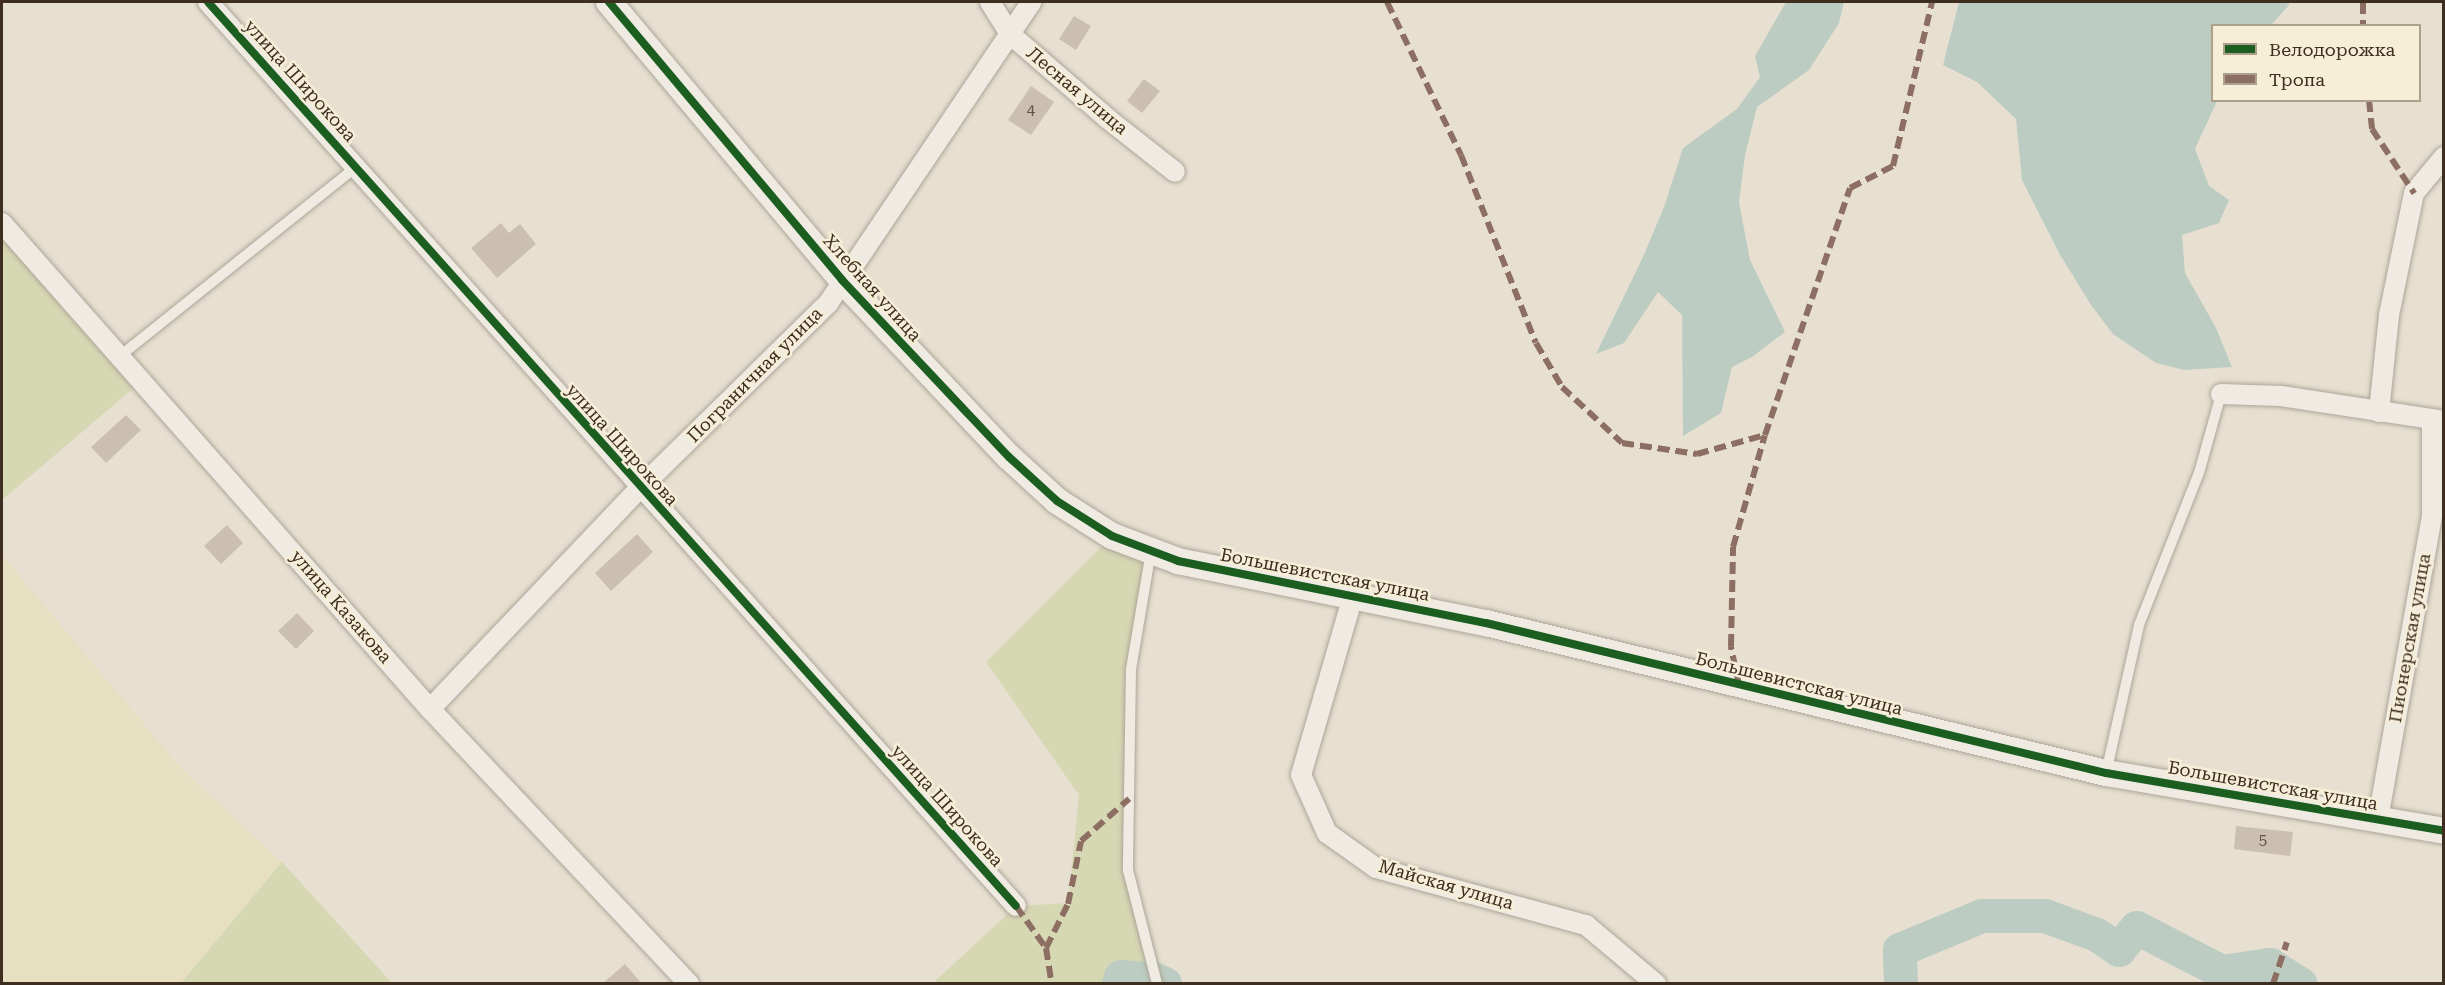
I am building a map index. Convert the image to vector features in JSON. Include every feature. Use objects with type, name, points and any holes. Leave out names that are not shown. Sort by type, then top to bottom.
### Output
[{"type":"street","name":"улица Широкова","points":[[208,2],[1016,906]]},
{"type":"street","name":"Хлебная улица","points":[[609,2],[842,280],[1009,457],[1057,501],[1112,536],[1151,551]]},
{"type":"street","name":"Лесная улица","points":[[990,2],[1010,34],[1108,119],[1175,172]]},
{"type":"street","name":"Пограничная улица","points":[[430,709],[640,488],[829,302],[1031,2]]},
{"type":"street","points":[[2379,412],[2389,315],[2414,193],[2444,157]]},
{"type":"street","name":"улица Казакова","points":[[2,223],[430,709],[689,984]]},
{"type":"street","points":[[2221,394],[2281,396],[2438,421]]},
{"type":"street","name":"Пионерская улица","points":[[2378,819],[2432,515],[2438,421]]},
{"type":"street","name":"Большевистская улица","points":[[1151,551],[1178,561],[1497,626],[2106,773],[2444,831]]},
{"type":"street","name":"Майская улица","points":[[1353,596],[1301,775],[1328,833],[1376,868],[1586,925],[1656,984]]},
{"type":"lane","points":[[120,356],[356,167]]},
{"type":"lane","points":[[2106,773],[2139,625],[2199,473],[2221,394]]},
{"type":"lane","points":[[1151,551],[1131,669],[1128,870],[1157,984]]},
{"type":"shaded area","points":[[1786,2],[1844,2],[1839,23],[1809,70],[1757,107],[1745,155],[1739,202],[1750,260],[1785,332],[1752,357],[1732,367],[1721,413],[1683,436],[1682,315],[1658,292],[1624,343],[1596,354],[1643,257],[1664,207],[1683,148],[1737,109],[1760,77],[1755,56]]},
{"type":"shaded area","points":[[1959,2],[2282,2],[2290,4],[2272,24],[2211,24],[2211,102],[2217,102],[2195,149],[2209,186],[2229,200],[2219,223],[2182,235],[2185,273],[2216,328],[2232,367],[2184,370],[2156,363],[2113,334],[2091,305],[2059,253],[2022,180],[2016,119],[1977,82],[1943,65]]},
{"type":"shaded area","points":[[2,555],[181,768],[282,862],[181,983],[2,983]]},
{"type":"green space","points":[[2,223],[142,381],[2,500]]},
{"type":"green space","points":[[1112,536],[1151,551],[1131,670],[1128,870],[1156,980],[1121,977],[1114,984],[932,984],[1016,906],[1068,903],[1079,795],[986,662]]},
{"type":"green space","points":[[282,862],[392,983],[181,983]]},
{"type":"building","points":[[1074,16],[1091,26],[1076,50],[1059,39]]},
{"type":"building","points":[[1144,79],[1160,91],[1142,113],[1127,101]]},
{"type":"building","points":[[1031,86],[1054,102],[1031,135],[1008,120]]},
{"type":"building","points":[[501,223],[509,233],[520,224],[536,244],[497,278],[471,248]]},
{"type":"building","points":[[126,415],[141,430],[106,463],[91,447]]},
{"type":"building","points":[[227,525],[243,543],[221,564],[204,546]]},
{"type":"building","points":[[637,534],[653,552],[611,591],[595,573]]},
{"type":"building","points":[[297,613],[314,631],[296,649],[278,631]]},
{"type":"building","points":[[2236,826],[2293,832],[2290,856],[2234,849]]},
{"type":"building","points":[[625,964],[642,984],[602,984]]},
{"type":"waterway","points":[[1901,984],[1900,950],[1982,916],[2045,916],[2097,935],[2119,950],[2137,928],[2222,972],[2270,965],[2301,984]]},
{"type":"waterway","points":[[1119,984],[1121,977],[1156,980],[1165,984]]},
{"type":"marked path","points":[[1387,2],[1461,155],[1536,343],[1562,387],[1622,443],[1697,454],[1765,435]]},
{"type":"marked path","points":[[1739,685],[1731,646],[1733,547],[1765,435],[1850,188],[1893,166],[1932,2]]},
{"type":"marked path","points":[[2363,2],[2363,24]]},
{"type":"marked path","points":[[2369,102],[2372,129],[2414,193]]},
{"type":"marked path","points":[[1046,948],[1068,904],[1081,841],[1129,799]]},
{"type":"marked path","points":[[1016,906],[1046,948],[1052,984]]},
{"type":"marked path","points":[[2273,984],[2287,942]]},
{"type":"cycle path","points":[[208,2],[1016,906]]},
{"type":"cycle path","points":[[609,2],[842,280],[1009,457],[1057,501],[1112,536],[1178,561],[1486,623],[2106,773],[2444,831]]}]
